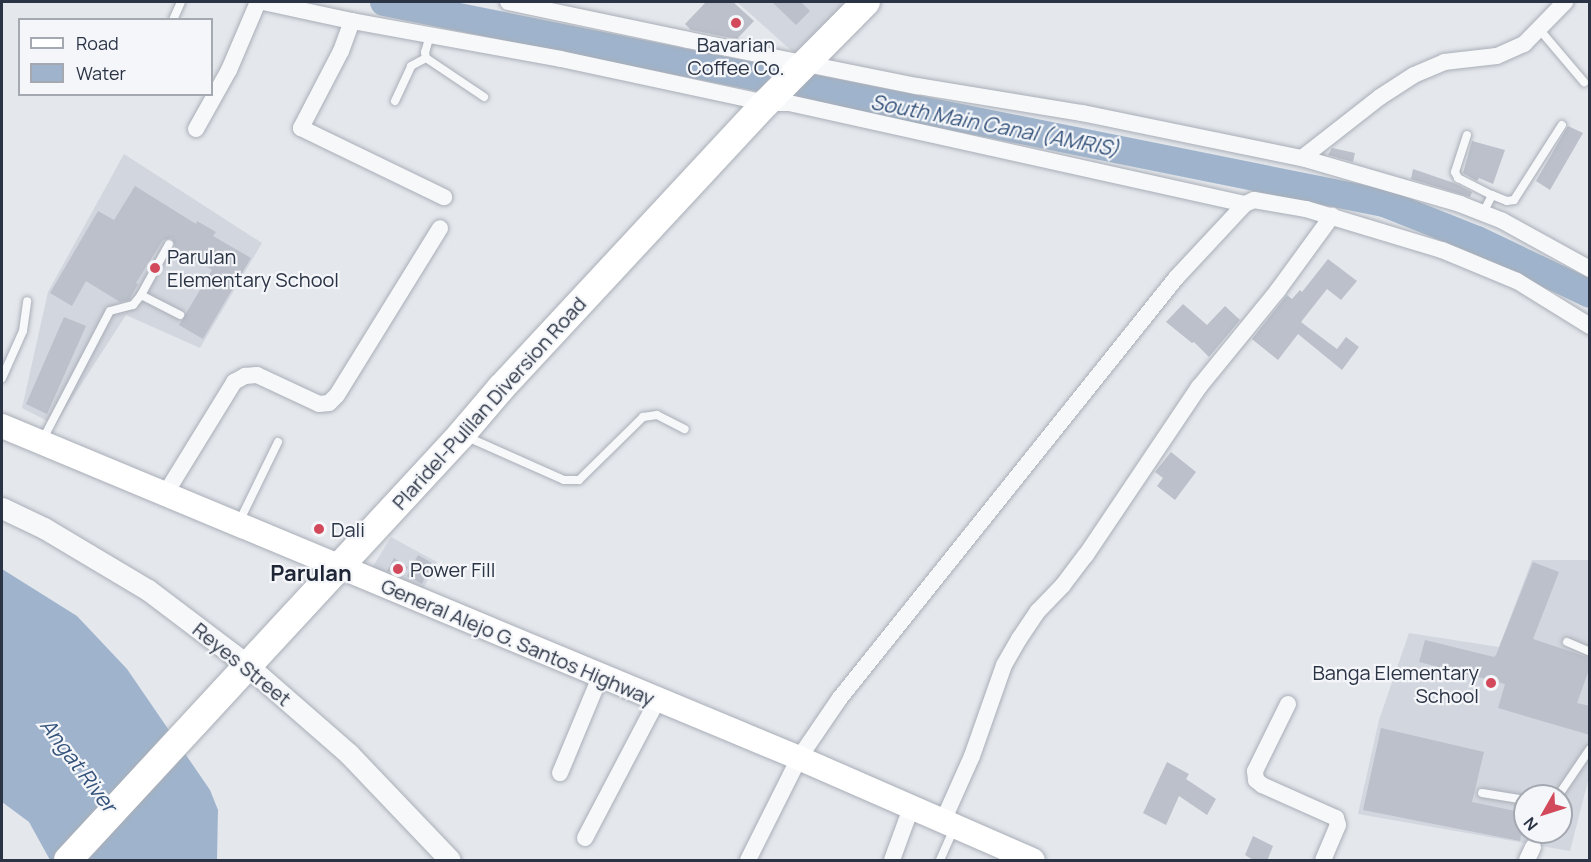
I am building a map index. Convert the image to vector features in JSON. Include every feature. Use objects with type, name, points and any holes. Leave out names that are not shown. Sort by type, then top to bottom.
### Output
[{"type":"highway","name":"Plaridel-Pulilan Diversion Road","points":[[68,861],[462,435],[501,388],[801,66],[866,2]]},
{"type":"main road","name":"General Alejo G. Santos Highway","points":[[2,426],[164,496],[799,758],[1033,861]]},
{"type":"street","points":[[196,129],[229,70],[258,2]]},
{"type":"street","points":[[263,2],[768,101],[789,103],[1245,204]]},
{"type":"street","points":[[508,2],[801,66],[1082,113],[1302,158],[1460,204],[1552,246],[1590,269]]},
{"type":"street","points":[[1302,158],[1380,97],[1414,75],[1444,62],[1505,53],[1524,44],[1565,2]]},
{"type":"street","points":[[352,21],[341,51],[302,128],[444,197]]},
{"type":"street","points":[[747,861],[799,758],[847,690],[1176,278],[1245,204],[1254,200],[1332,216],[1486,266],[1517,281],[1590,326]]},
{"type":"street","points":[[949,824],[1004,665],[1019,639],[1038,611],[1063,585],[1086,555],[1199,387],[1257,318],[1332,216]]},
{"type":"street","points":[[164,496],[234,382],[245,376],[257,375],[320,404],[329,403],[337,395],[440,228]]},
{"type":"street","name":"Reyes Street","points":[[2,508],[44,528],[148,590],[247,665],[349,754],[450,861]]},
{"type":"street","points":[[560,773],[600,677]]},
{"type":"street","points":[[585,838],[657,701]]},
{"type":"street","points":[[1288,704],[1255,771],[1256,780],[1262,785],[1336,818],[1338,825],[1323,861]]},
{"type":"street","points":[[892,861],[911,808]]},
{"type":"lane","points":[[173,18],[181,2]]},
{"type":"lane","points":[[1539,29],[1584,82]]},
{"type":"lane","points":[[430,35],[425,52],[426,58],[484,97]]},
{"type":"lane","points":[[395,101],[411,66],[426,58]]},
{"type":"lane","points":[[1467,135],[1455,172],[1458,178],[1507,201],[1514,200],[1562,125]]},
{"type":"lane","points":[[1483,213],[1492,195]]},
{"type":"lane","points":[[41,442],[105,318],[117,307],[133,305],[141,295],[169,244]]},
{"type":"lane","points":[[141,295],[180,315]]},
{"type":"lane","points":[[2,378],[23,331],[27,302]]},
{"type":"lane","points":[[462,435],[564,480],[579,480],[643,417],[657,415],[685,429]]},
{"type":"lane","points":[[238,525],[278,442]]},
{"type":"lane","points":[[1567,642],[1590,652]]},
{"type":"lane","points":[[1566,784],[1590,749]]},
{"type":"lane","points":[[1482,793],[1513,798]]},
{"type":"lane","points":[[940,861],[949,824]]},
{"type":"shaded area","points":[[737,2],[858,2],[802,60]]},
{"type":"shaded area","name":"Parulan Elementary School","points":[[124,154],[262,243],[200,348],[126,315],[55,425],[22,408],[48,292]]},
{"type":"shaded area","points":[[391,537],[437,562],[420,595],[369,573]]},
{"type":"shaded area","name":"Banga Elementary School","points":[[1532,560],[1589,560],[1589,777],[1573,839],[1573,784],[1513,784],[1513,841],[1358,814],[1379,720],[1409,633],[1499,647]]},
{"type":"shaded area","name":"Banga Elementary School","points":[[1530,844],[1572,844],[1570,851]]},
{"type":"water","name":"Angat River","points":[[2,569],[77,616],[127,669],[210,790],[218,810],[217,860],[50,860],[29,822],[2,802]]},
{"type":"building","points":[[706,2],[733,2],[754,21],[737,39],[691,30],[685,24]]},
{"type":"building","points":[[772,2],[801,2],[810,11],[796,25]]},
{"type":"building","points":[[1568,126],[1583,133],[1550,190],[1536,181]]},
{"type":"building","points":[[1472,141],[1505,150],[1493,184],[1479,178],[1477,181],[1463,173]]},
{"type":"building","points":[[1332,148],[1355,153],[1353,162],[1328,155]]},
{"type":"building","points":[[1413,169],[1454,183],[1472,192],[1470,197],[1411,179]]},
{"type":"building","points":[[135,186],[196,224],[197,221],[216,232],[213,236],[251,258],[203,339],[179,325],[212,270],[175,247],[172,238],[163,240],[136,283],[138,284],[129,300],[120,302],[86,281],[72,306],[50,293],[98,211],[114,220]]},
{"type":"building","points":[[1328,259],[1357,281],[1341,300],[1327,289],[1301,322],[1337,349],[1346,337],[1359,347],[1342,370],[1298,334],[1278,360],[1252,339],[1287,295],[1292,299],[1300,290],[1302,292]]},
{"type":"building","points":[[1183,304],[1207,325],[1225,306],[1240,320],[1209,357],[1194,342],[1192,343],[1166,322]]},
{"type":"building","points":[[64,317],[86,326],[47,414],[26,404]]},
{"type":"building","points":[[1171,452],[1196,472],[1175,500],[1157,486],[1163,478],[1155,472]]},
{"type":"building","points":[[418,555],[432,563],[422,584],[407,576]]},
{"type":"building","name":"Power Fill","points":[[394,558],[408,567],[402,577],[387,571]]},
{"type":"building","points":[[1533,562],[1559,572],[1533,639],[1590,658],[1590,667],[1577,703],[1590,706],[1590,735],[1498,708],[1505,684],[1419,662],[1425,640],[1494,657]]},
{"type":"building","points":[[1381,728],[1484,752],[1472,802],[1513,811],[1513,840],[1363,810]]},
{"type":"building","points":[[1167,762],[1189,774],[1186,779],[1216,799],[1207,815],[1179,796],[1166,825],[1143,813]]},
{"type":"building","points":[[1253,836],[1273,846],[1267,861],[1255,861],[1245,855]]},
{"type":"waterway","name":"South Main Canal (AMRIS)","points":[[384,2],[1384,203],[1477,240],[1590,294]]},
{"type":"place","name":"Bavarian Coffee Co.","points":[[736,23]]},
{"type":"place","name":"Parulan Elementary School","points":[[155,268]]},
{"type":"place","name":"Dali","points":[[319,529]]},
{"type":"place","name":"Power Fill","points":[[398,569]]},
{"type":"place","name":"Banga Elementary School","points":[[1491,683]]},
{"type":"district","name":"Parulan","points":[[311,574]]}]
